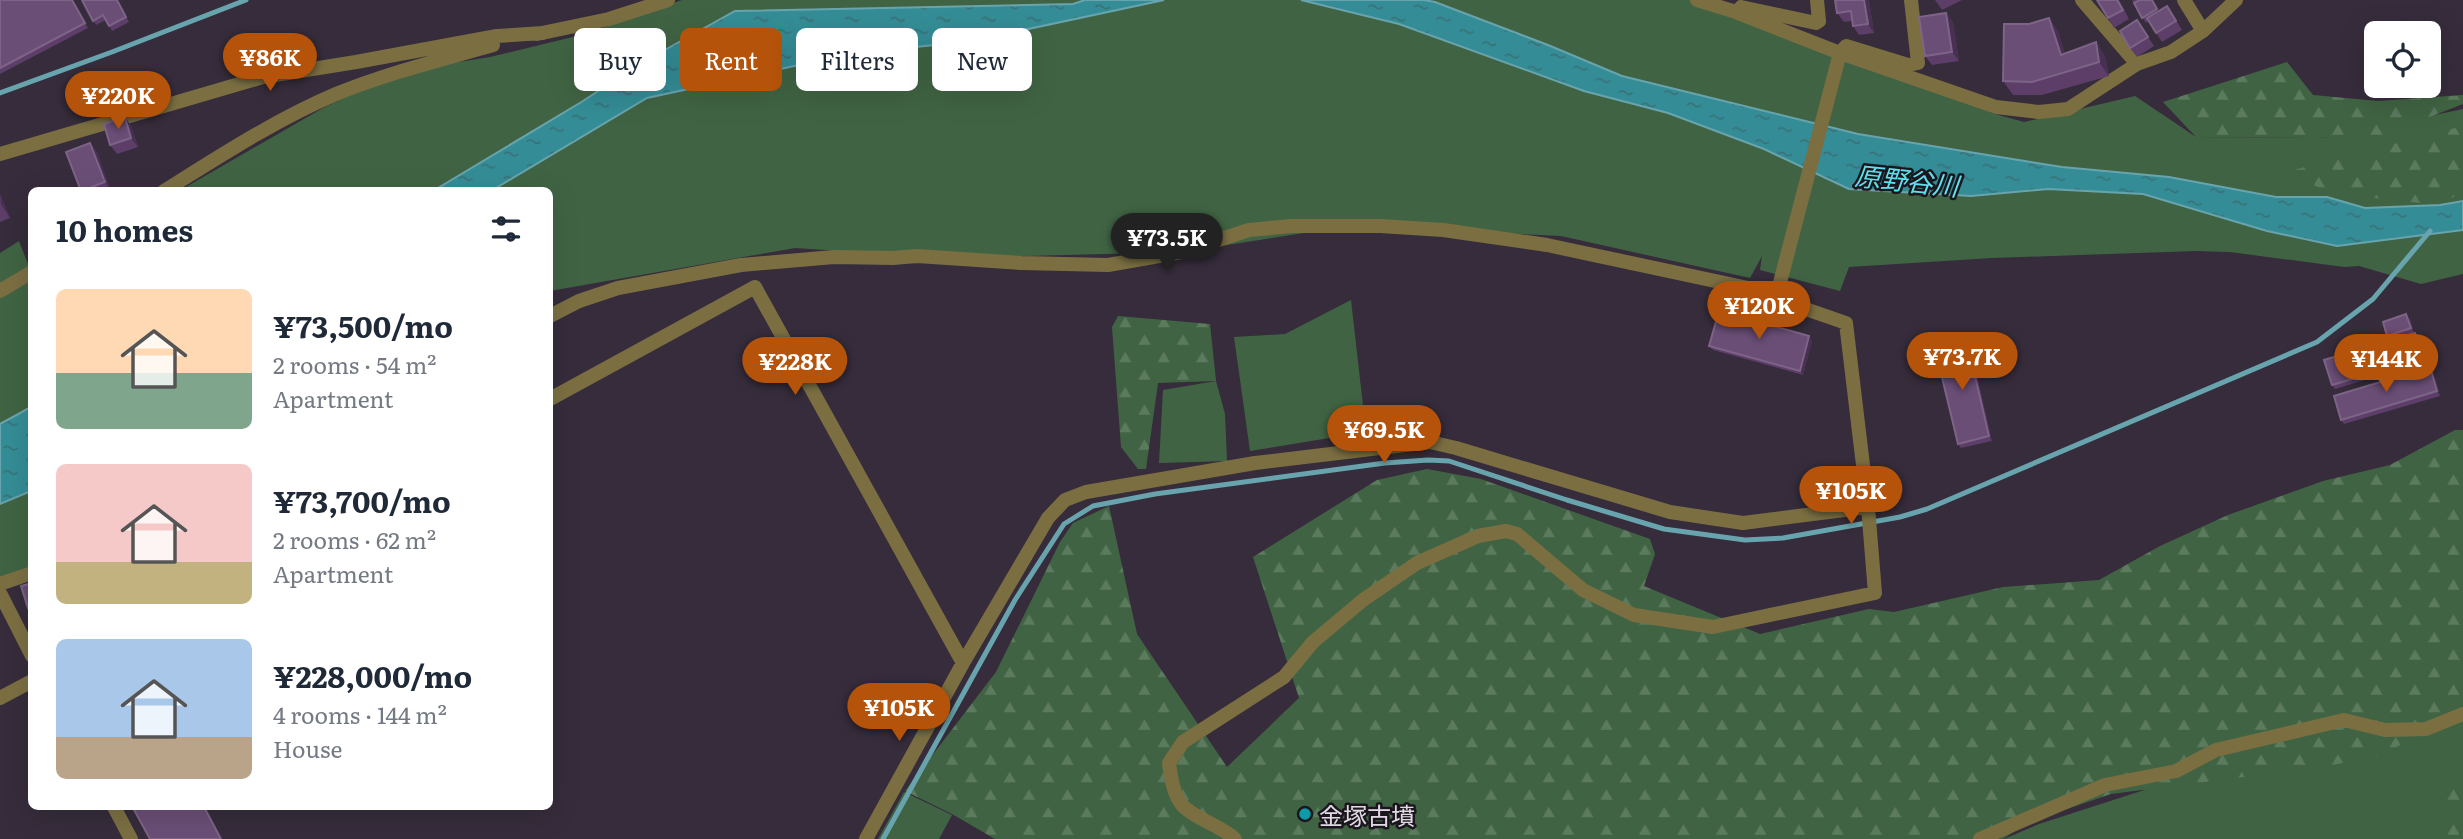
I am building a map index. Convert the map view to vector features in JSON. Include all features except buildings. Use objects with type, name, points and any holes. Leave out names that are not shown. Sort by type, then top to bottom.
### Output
[{"type":"street","points":[[170,187],[261,130],[335,95],[385,76],[543,33],[609,19],[668,0]]},
{"type":"street","points":[[1697,0],[1996,107],[2039,112],[2068,109],[2137,64],[2171,52],[2203,31],[2236,0]]},
{"type":"street","points":[[1730,10],[1738,6],[1816,23],[1819,21],[1817,0]]},
{"type":"street","points":[[1777,294],[1840,53],[1846,46],[1908,65],[1918,63],[1911,0]]},
{"type":"street","points":[[2082,0],[2137,64]]},
{"type":"street","points":[[2184,0],[2203,31]]},
{"type":"street","points":[[0,154],[263,77],[497,36],[543,33]]},
{"type":"street","points":[[553,315],[579,302],[630,285],[741,265],[834,257],[917,256],[1108,265],[1182,252],[1249,230],[1311,226],[1380,226],[1430,229],[1534,243],[1790,297],[1797,306],[1846,323],[1868,507],[1875,593],[1713,627],[1634,615],[1583,590],[1517,534],[1506,531],[1478,536],[1426,558],[1363,600],[1313,642],[1284,677],[1183,742],[1169,763],[1173,785],[1182,805],[1224,829],[1235,839]]},
{"type":"street","points":[[0,291],[28,274]]},
{"type":"street","points":[[553,397],[755,287],[836,438],[963,663]]},
{"type":"street","points":[[866,839],[963,663],[1048,518],[1065,500],[1103,487],[1255,463],[1430,442],[1682,514],[1743,523],[1868,507]]},
{"type":"street","points":[[0,584],[28,574]]},
{"type":"street","points":[[0,593],[28,648]]},
{"type":"street","points":[[0,698],[28,683]]},
{"type":"street","points":[[1980,839],[2105,785],[2176,771],[2216,750],[2344,720],[2385,730],[2426,729],[2463,714]]},
{"type":"street","points":[[116,810],[131,839]]},
{"type":"green space","points":[[682,0],[1691,0],[1995,114],[2024,122],[2135,96],[2196,137],[2325,138],[2463,109],[2463,274],[2421,284],[2359,266],[2344,267],[2230,252],[2196,251],[1992,258],[1849,267],[1840,291],[1760,270],[1762,256],[1750,278],[1561,236],[1349,226],[1182,252],[950,258],[795,248],[553,290],[553,187],[186,187],[323,108],[402,71],[490,57],[574,37],[574,91],[666,91],[666,28],[602,28]]},
{"type":"green space","points":[[2287,62],[2313,95],[2378,101],[2463,95],[2463,104],[2383,135],[2320,138],[2196,137],[2163,102]]},
{"type":"green space","points":[[2463,126],[2463,191],[2440,205],[2336,194],[2282,173]]},
{"type":"green space","points":[[19,241],[28,270],[0,285],[0,253]]},
{"type":"green space","points":[[28,272],[28,577],[0,584],[0,287]]},
{"type":"green space","points":[[1351,300],[1366,432],[1250,451],[1234,337],[1285,334]]},
{"type":"green space","points":[[1118,316],[1210,324],[1216,381],[1158,383],[1146,469],[1138,469],[1121,447],[1112,327]]},
{"type":"green space","points":[[1216,381],[1225,414],[1227,461],[1159,463],[1163,390]]},
{"type":"green space","points":[[2455,430],[2463,430],[2463,719],[2433,728],[2383,754],[2329,766],[2111,794],[2029,822],[2003,839],[995,839],[905,791],[996,672],[1060,542],[1073,523],[1109,506],[1137,634],[1227,767],[1299,698],[1253,557],[1377,480],[1427,469],[1481,479],[1650,539],[1655,554],[1644,586],[1760,634],[1869,609],[1894,612],[2003,587],[2099,580],[2160,546],[2228,515],[2323,481],[2390,465]]},
{"type":"green space","points":[[2463,687],[2463,839],[2004,839],[2039,824]]},
{"type":"green space","points":[[2463,776],[2463,829],[2460,829],[2458,839],[2445,839],[2438,808],[2447,790]]},
{"type":"green space","points":[[904,792],[952,815],[939,839],[878,839]]},
{"type":"water","points":[[1164,0],[1032,28],[932,28],[932,45],[918,47],[918,28],[796,28],[796,66],[782,69],[782,28],[704,28],[735,11]]},
{"type":"water","name":"原野谷川","points":[[1301,0],[1435,2],[1622,76],[1858,134],[2062,167],[2169,177],[2276,197],[2327,197],[2365,208],[2440,205],[2463,201],[2463,230],[2337,246],[2267,231],[2143,194],[2048,189],[1971,196],[1849,189],[1764,149],[1668,113],[1584,91],[1399,24]]},
{"type":"water","points":[[680,42],[680,91],[647,98],[498,187],[440,187],[598,91],[666,91],[666,49]]},
{"type":"water","points":[[28,409],[28,492],[0,504],[0,424]]},
{"type":"waterway","points":[[0,93],[246,0]]},
{"type":"waterway","points":[[883,839],[1015,600],[1064,524],[1093,506],[1155,494],[1385,463],[1428,460],[1449,461],[1664,529],[1745,540],[1783,538],[1900,517],[1927,509],[2317,342],[2373,299],[2430,231]]},
{"type":"place","name":"金塚古墳","points":[[1305,814]]}]
